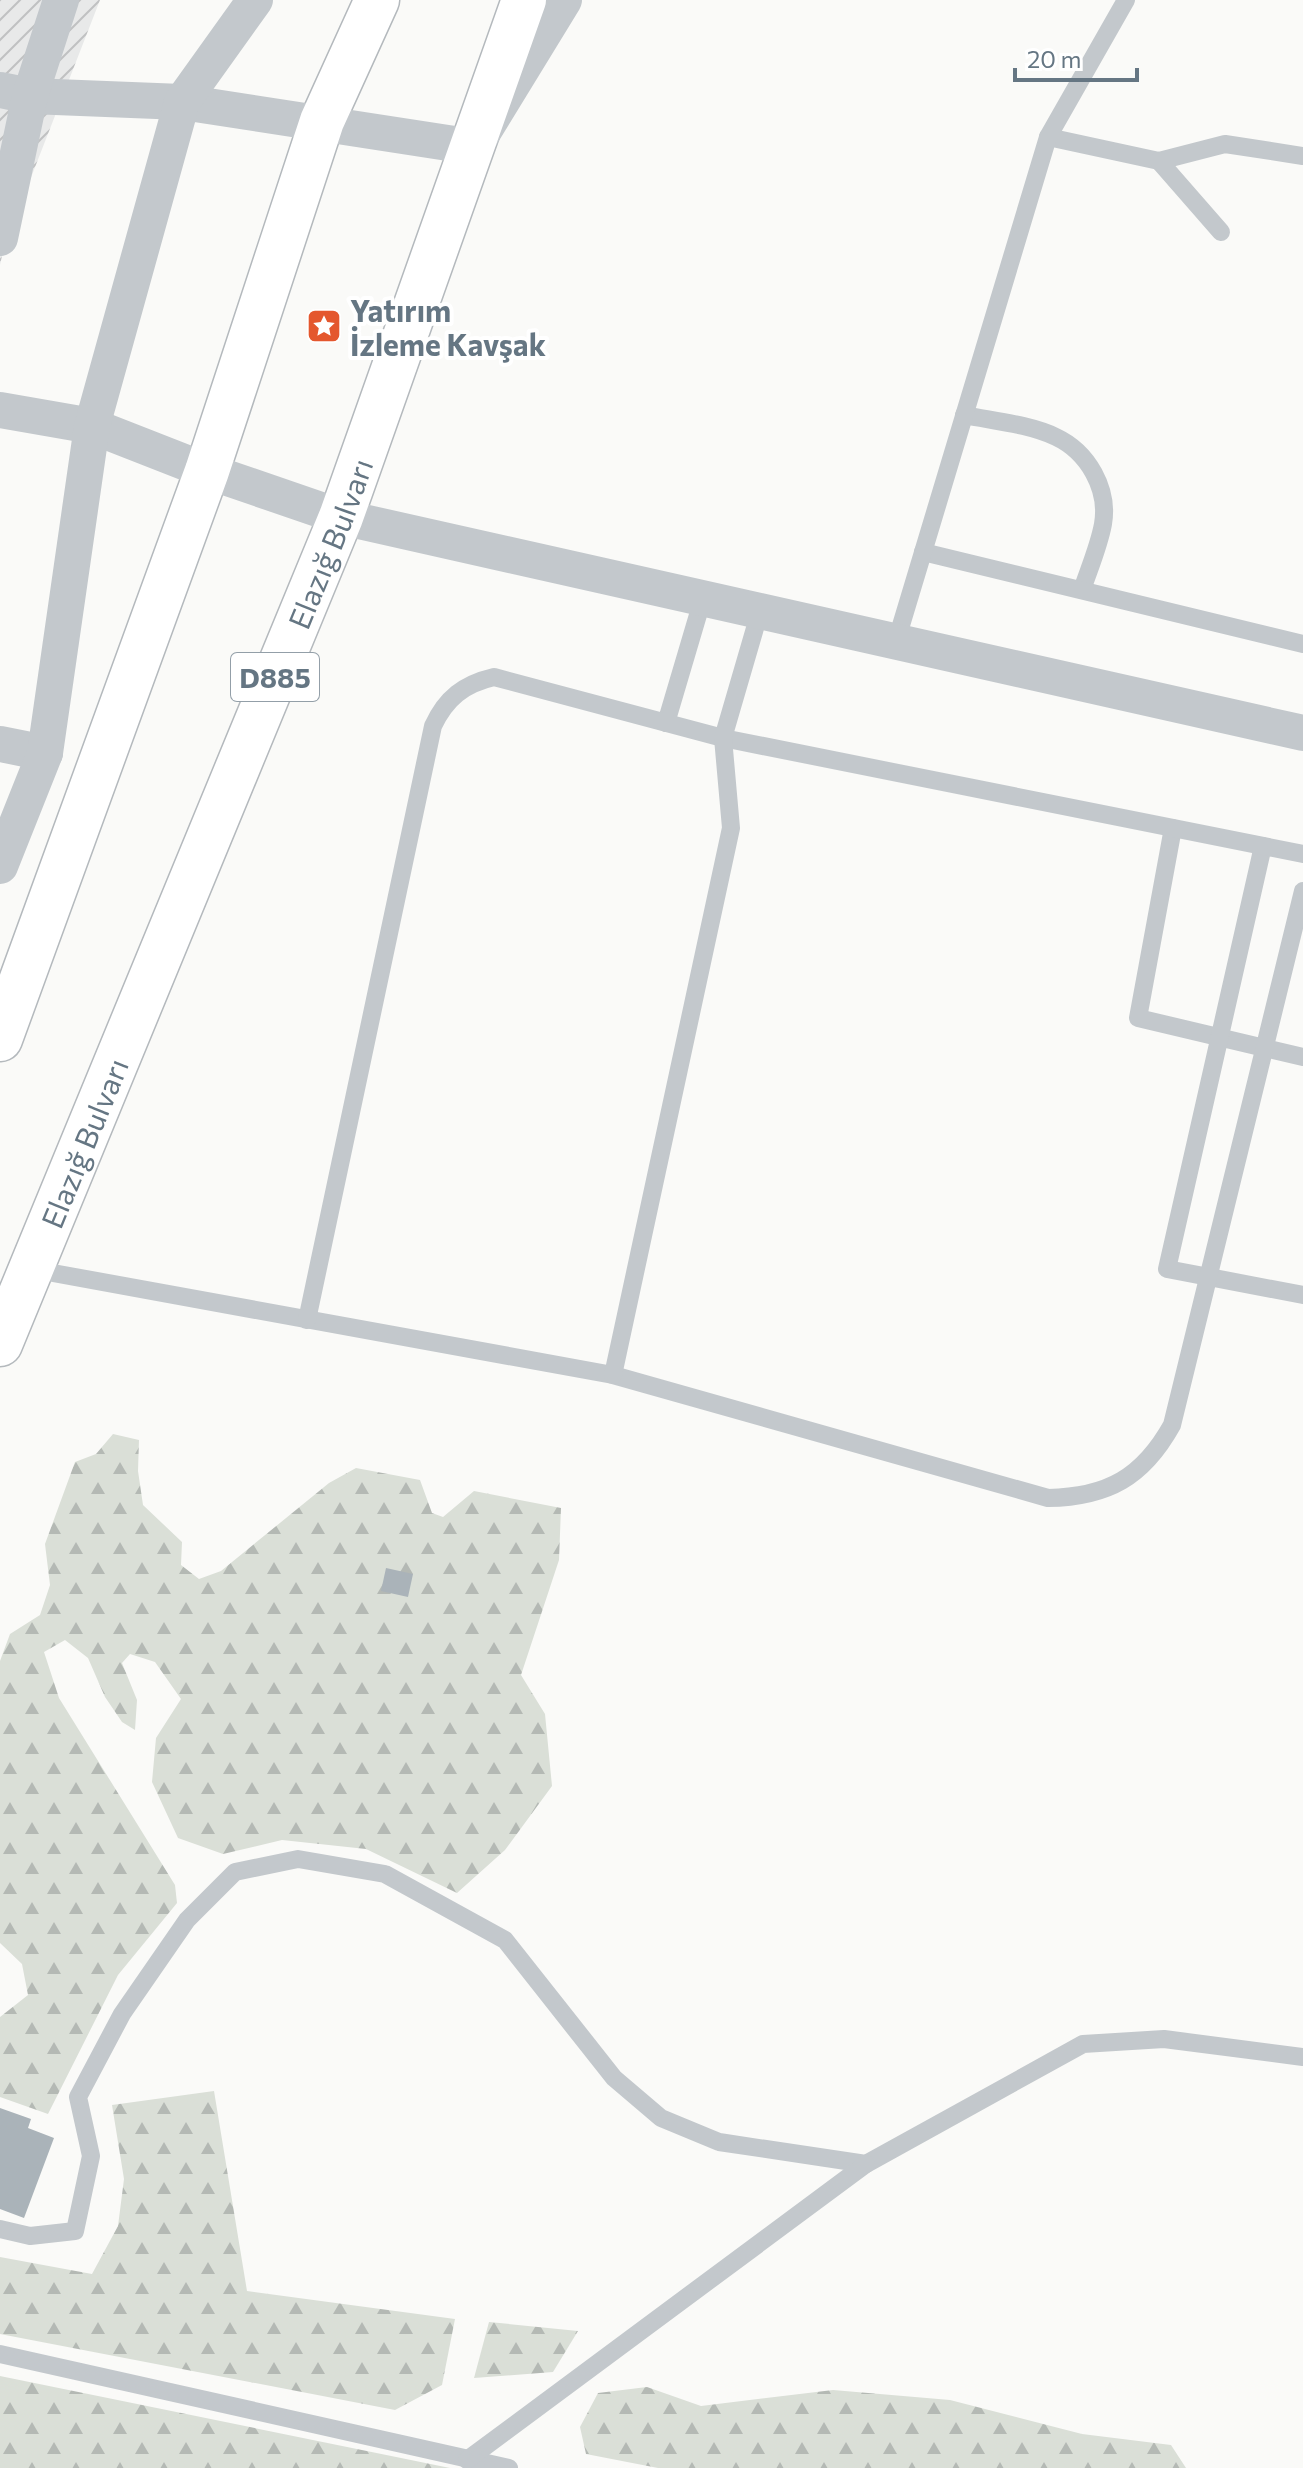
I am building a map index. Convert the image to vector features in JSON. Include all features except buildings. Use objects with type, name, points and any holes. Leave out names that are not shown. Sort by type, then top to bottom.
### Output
[{"type":"highway","points":[[0,1039],[207,471],[322,121],[377,0]]},
{"type":"highway","name":"Elazığ Bulvarı","points":[[0,1344],[341,517],[524,0]]},
{"type":"street","points":[[0,238],[15,93],[61,0]]},
{"type":"street","points":[[0,866],[45,753],[92,426],[182,102],[255,0]]},
{"type":"street","points":[[15,93],[182,102],[322,121],[474,147],[564,0]]},
{"type":"street","points":[[0,410],[92,426],[207,471],[341,517],[1303,733]]},
{"type":"street","points":[[0,744],[45,753]]},
{"type":"lane","points":[[896,642],[1048,137],[1126,0]]},
{"type":"lane","points":[[1048,137],[1159,161],[1225,144],[1303,156]]},
{"type":"lane","points":[[1159,161],[1221,232]]},
{"type":"lane","points":[[964,415],[1055,437],[1073,448],[1088,463],[1096,477],[1104,509],[1103,525],[1082,590]]},
{"type":"lane","points":[[923,552],[1303,644]]},
{"type":"lane","points":[[666,723],[703,598]]},
{"type":"lane","points":[[613,1375],[731,828],[723,738],[760,611]]},
{"type":"lane","points":[[307,1320],[433,726],[455,693],[480,680],[494,677],[723,738],[1303,854]]},
{"type":"lane","points":[[1173,828],[1138,1018],[1303,1057]]},
{"type":"lane","points":[[1263,846],[1167,1269],[1303,1295]]},
{"type":"lane","points":[[31,1269],[613,1375],[1048,1498],[1075,1498],[1102,1491],[1144,1464],[1160,1446],[1172,1425],[1303,891]]},
{"type":"lane","points":[[0,2229],[30,2236],[75,2231],[91,2156],[78,2097],[122,2014],[187,1920],[235,1872],[298,1859],[385,1874],[505,1940],[614,2078],[661,2118],[719,2142],[866,2164]]},
{"type":"lane","points":[[467,2460],[866,2164],[1083,2044],[1164,2039],[1303,2057]]},
{"type":"lane","points":[[0,2354],[509,2468]]},
{"type":"shaded area","points":[[0,0],[100,0],[4,247],[0,265]]},
{"type":"green space","points":[[113,1434],[139,1440],[138,1471],[143,1505],[182,1542],[181,1565],[199,1579],[221,1571],[329,1483],[356,1468],[420,1480],[432,1513],[443,1517],[474,1491],[561,1508],[559,1560],[521,1675],[545,1714],[552,1786],[505,1850],[457,1893],[366,1849],[282,1840],[223,1854],[178,1838],[152,1782],[156,1738],[181,1699],[155,1662],[130,1654],[122,1663],[137,1700],[135,1730],[122,1722],[105,1697],[88,1658],[65,1640],[44,1652],[59,1698],[175,1885],[177,1903],[118,1975],[48,2114],[0,2097],[0,2017],[28,1995],[22,1964],[0,1943],[0,1661],[10,1634],[40,1615],[50,1585],[45,1544],[75,1462],[96,1454]]},
{"type":"green space","points":[[214,2091],[247,2291],[455,2319],[442,2385],[395,2410],[0,2334],[0,2257],[92,2274],[118,2226],[124,2179],[112,2105]]},
{"type":"green space","points":[[489,2322],[578,2331],[553,2372],[474,2378]]},
{"type":"green space","points":[[0,2376],[450,2468],[0,2468]]},
{"type":"green space","points":[[647,2387],[701,2406],[833,2390],[950,2400],[1082,2434],[1171,2445],[1186,2468],[658,2468],[586,2454],[580,2427],[598,2393]]},
{"type":"place","name":"Yatırım İzleme Kavşak","points":[[324,326]]}]
